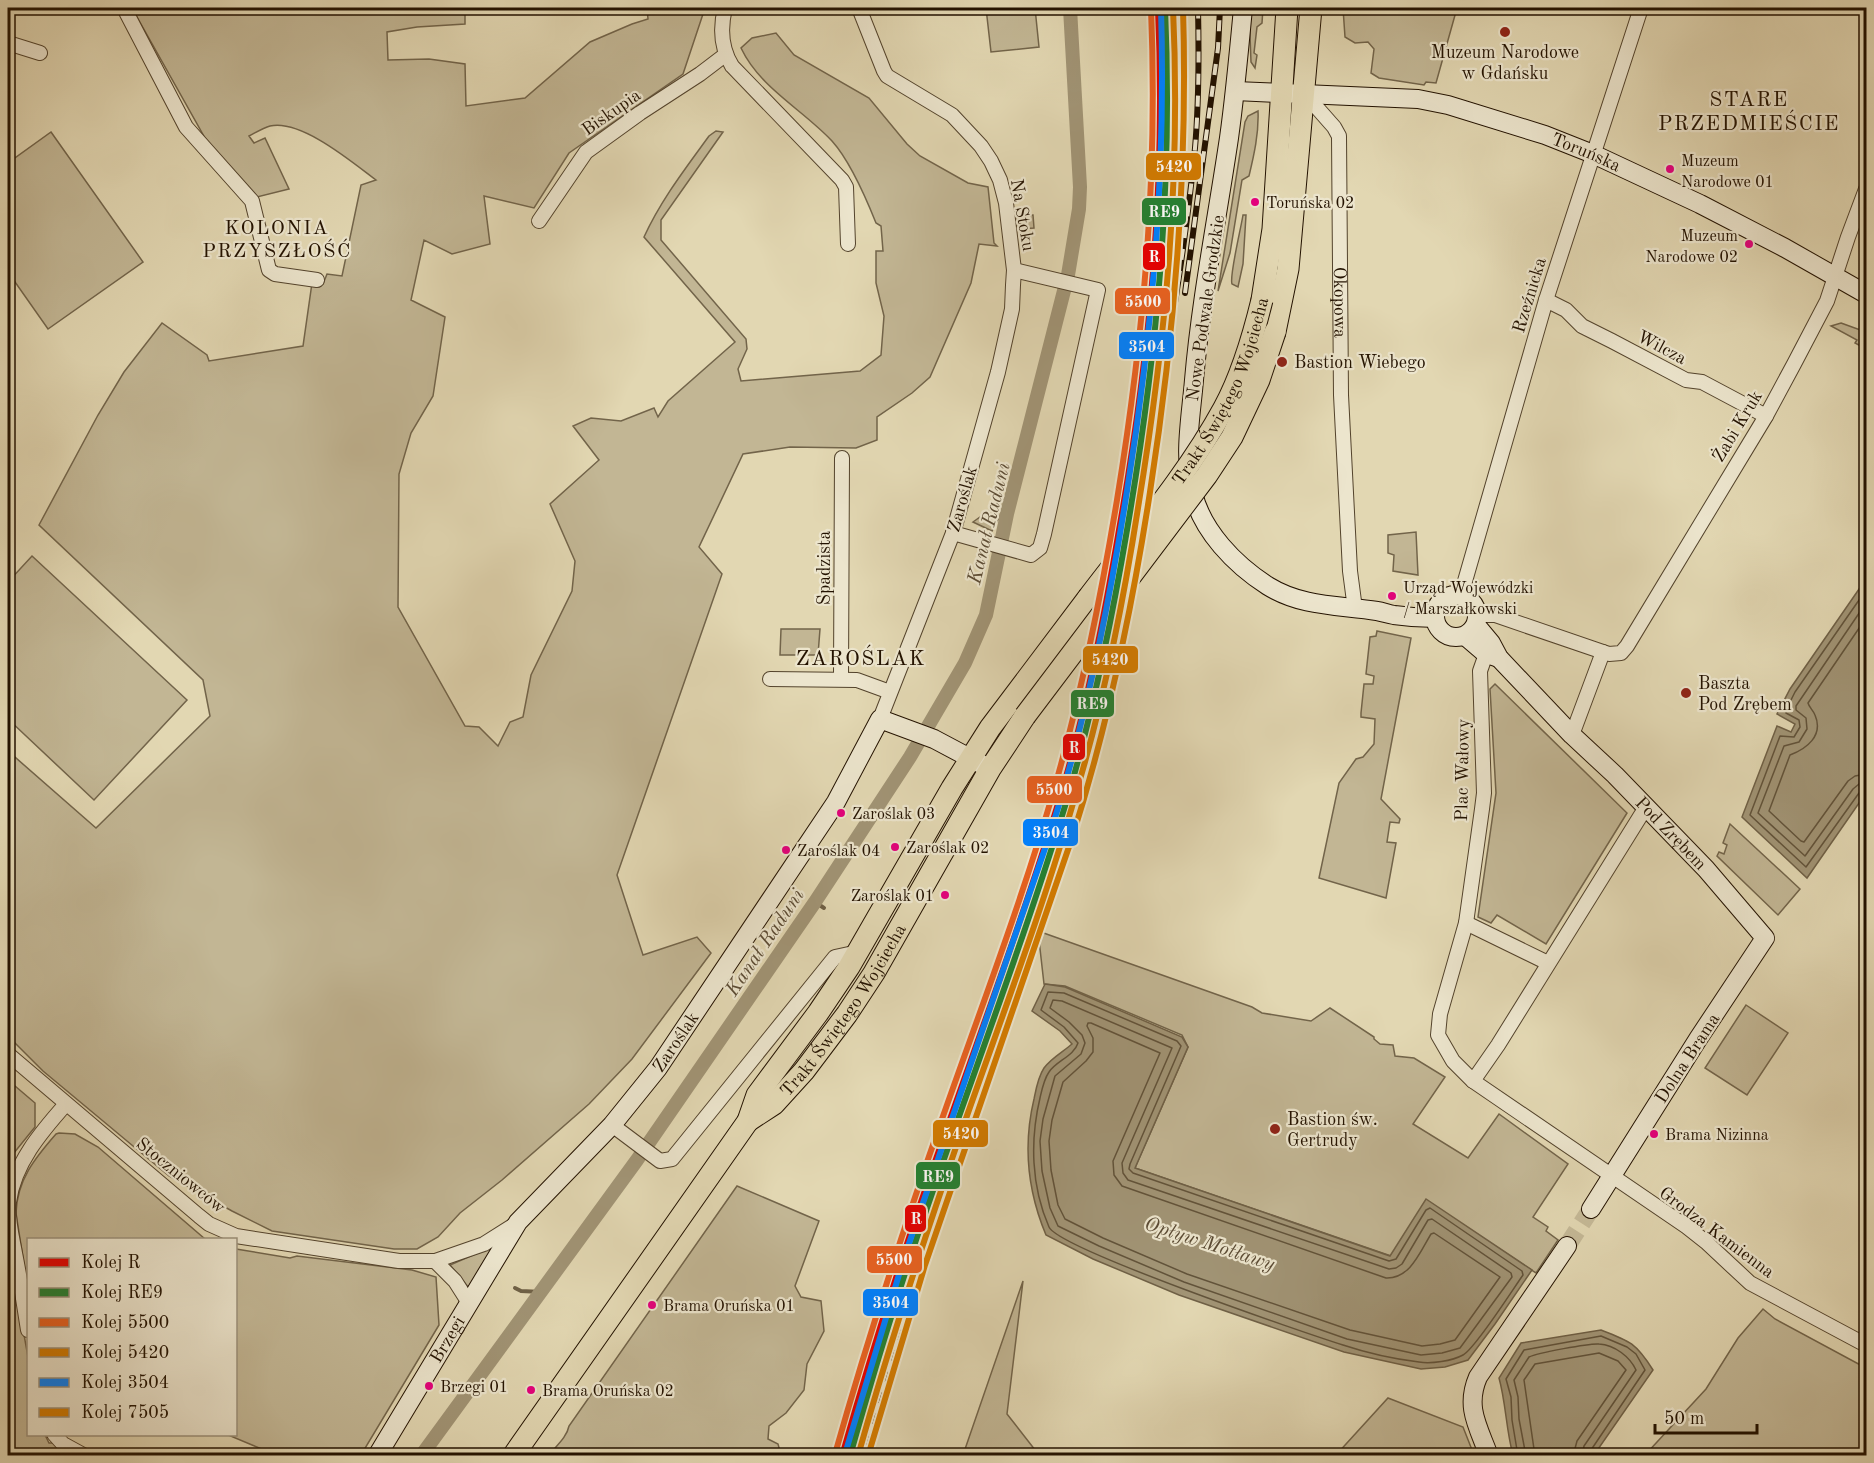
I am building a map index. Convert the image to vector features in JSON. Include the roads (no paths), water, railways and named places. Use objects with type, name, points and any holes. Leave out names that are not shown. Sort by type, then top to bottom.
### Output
[{"type":"main road","points":[[1281,93],[1287,8]]},
{"type":"main road","points":[[1304,93],[1311,8]]},
{"type":"main road","name":"Trakt Świętego Wojciecha","points":[[748,1121],[774,1104],[804,1071],[847,1014],[874,973],[990,768],[1025,716],[1208,475],[1232,437],[1258,380],[1271,306],[1281,93]]},
{"type":"main road","name":"Trakt Świętego Wojciecha","points":[[513,1455],[748,1121],[757,1095],[818,1013],[858,952],[970,758],[990,728],[1195,457],[1225,406],[1288,269],[1304,93]]},
{"type":"street","points":[[124,8],[186,127],[252,201],[269,270],[275,274],[317,280]]},
{"type":"street","points":[[725,8],[722,34],[725,55],[732,66],[842,180],[846,187],[848,244]]},
{"type":"street","name":"Na Stoku","points":[[860,8],[887,76],[952,116],[981,146],[991,161],[1000,180],[1006,203],[1014,270]]},
{"type":"street","name":"Nowe Podwale Grodzkie","points":[[1243,8],[1235,91],[1195,367],[1188,449],[1189,477],[1193,496],[1201,515],[1221,545],[1253,576],[1270,587],[1307,603],[1394,615],[1436,614]]},
{"type":"street","name":"Rzeźnicka","points":[[1461,596],[1546,300],[1641,8]]},
{"type":"street","points":[[8,42],[40,53]]},
{"type":"street","name":"Biskupia","points":[[539,221],[586,152],[725,55]]},
{"type":"street","points":[[1235,91],[1281,93]]},
{"type":"street","name":"Toruńska","points":[[1281,93],[1418,99],[1448,105],[1545,135],[1593,154],[1732,220],[1866,294]]},
{"type":"street","name":"Okopowa","points":[[1304,93],[1339,136],[1341,410],[1350,571],[1355,609]]},
{"type":"street","name":"Żabi Kruk","points":[[1603,652],[1621,653],[1627,646],[1766,416],[1824,307],[1866,189]]},
{"type":"street","points":[[953,533],[1031,555],[1040,548],[1044,534],[1098,290],[1014,270]]},
{"type":"street","name":"Zaroślak","points":[[518,1222],[612,1125],[658,1068],[836,802],[880,719],[953,533],[998,372],[1011,309],[1014,270]]},
{"type":"street","name":"Wilcza","points":[[1546,300],[1566,310],[1582,326],[1686,380],[1702,382],[1766,416]]},
{"type":"street","name":"Spadzista","points":[[842,459],[842,678]]},
{"type":"street","points":[[1473,625],[1473,603],[1461,596],[1449,596],[1443,600],[1436,614],[1437,625],[1445,635],[1458,638],[1473,625],[1495,615],[1603,652],[1572,735]]},
{"type":"street","name":"Pod Zrębem","points":[[1473,625],[1492,656],[1646,807],[1706,869],[1765,938]]},
{"type":"street","name":"Plac Wałowy","points":[[1492,656],[1480,671],[1484,793],[1466,923],[1440,1014],[1438,1035],[1453,1061],[1473,1081],[1612,1178]]},
{"type":"street","points":[[770,679],[842,678],[857,680],[890,692]]},
{"type":"street","points":[[880,719],[945,744],[990,768]]},
{"type":"street","points":[[1473,1081],[1498,1045],[1646,807]]},
{"type":"street","points":[[1466,923],[1548,963]]},
{"type":"street","name":"Dolna Brama","points":[[1591,1209],[1698,1039],[1765,938]]},
{"type":"street","name":"Trakt Świętego Wojciecha","points":[[612,1125],[660,1161],[672,1159],[835,957],[858,952]]},
{"type":"street","name":"Stoczniowców","points":[[8,1054],[199,1216],[224,1232],[265,1241],[399,1261],[435,1262],[484,1244],[518,1222]]},
{"type":"street","points":[[27,1324],[9,1204],[14,1183],[24,1160],[42,1132],[66,1104]]},
{"type":"street","name":"Grodza Kamienna","points":[[1612,1178],[1706,1242],[1750,1282],[1866,1345]]},
{"type":"street","name":"Brzegi","points":[[377,1455],[518,1222]]},
{"type":"street","points":[[1489,1455],[1471,1399],[1478,1377],[1567,1246]]},
{"type":"street","points":[[435,1262],[455,1281],[470,1303]]},
{"type":"street","points":[[56,1436],[63,1444],[85,1455]]},
{"type":"water","points":[[1866,579],[1866,793],[1807,878],[1742,817],[1777,726],[1791,732],[1795,724],[1777,714],[1790,689]]},
{"type":"water","name":"Opływ Motławy","points":[[1045,984],[1065,987],[1182,1037],[1188,1047],[1135,1168],[1390,1256],[1426,1199],[1532,1270],[1468,1360],[1445,1367],[1421,1369],[1344,1352],[1179,1295],[1093,1259],[1046,1235],[1031,1185],[1028,1151],[1031,1116],[1036,1087],[1044,1068],[1072,1044],[1060,1031],[1032,1011]]},
{"type":"water","points":[[1601,1330],[1637,1348],[1653,1370],[1594,1455],[1513,1455],[1499,1378],[1521,1343]]},
{"type":"waterway","name":"Kanał Raduni","points":[[421,1456],[637,1160],[815,902],[910,757],[965,663],[986,615],[1007,514],[1068,275],[1079,209],[1080,187],[1070,8]]},
{"type":"waterway","points":[[815,902],[824,908]]},
{"type":"waterway","points":[[515,1288],[521,1291],[542,1292]]},
{"type":"tunnel","points":[[1567,1246],[1591,1209]]},
{"type":"railway","points":[[1094,758],[1128,593],[1182,253],[1196,131],[1198,8]]},
{"type":"railway","points":[[1185,293],[1218,48],[1220,8]]},
{"type":"railway","points":[[864,1456],[976,1071]]},
{"type":"rail line","name":"5500","points":[[835,1454],[899,1244],[1043,828],[1065,751],[1090,644],[1117,500],[1135,377],[1147,255],[1152,133],[1151,8]]},
{"type":"rail line","name":"R","points":[[842,1456],[910,1236],[1045,846],[1079,729],[1094,663],[1130,465],[1147,335],[1160,140],[1158,8]]},
{"type":"rail line","name":"3504","points":[[845,1454],[904,1258],[1051,831],[1086,705],[1127,491],[1151,311],[1161,130],[1161,8]]},
{"type":"rail line","name":"RE9","points":[[850,1456],[907,1267],[1053,845],[1078,761],[1102,663],[1138,465],[1154,335],[1167,140],[1165,8]]},
{"type":"rail line","name":"5420","points":[[858,1456],[921,1250],[1064,835],[1112,652],[1148,445],[1169,258],[1175,134],[1173,8]]},
{"type":"rail line","name":"7505","points":[[868,1456],[925,1265],[1072,838],[1097,753],[1118,666],[1150,492],[1173,311],[1181,190],[1183,8]]},
{"type":"place","name":"Muzeum Narodowe w Gdańsku","points":[[1505,32]]},
{"type":"place","name":"Muzeum Narodowe 01","points":[[1670,169]]},
{"type":"place","name":"Toruńska 02","points":[[1255,202]]},
{"type":"place","name":"Muzeum Narodowe 02","points":[[1749,244]]},
{"type":"place","name":"Bastion Wiebego","points":[[1282,362]]},
{"type":"place","name":"Urząd Wojewódzki / Marszałkowski","points":[[1392,596]]},
{"type":"place","name":"Baszta Pod Zrębem","points":[[1686,693]]},
{"type":"place","name":"Zaroślak 03","points":[[841,813]]},
{"type":"place","name":"Zaroślak 02","points":[[895,847]]},
{"type":"place","name":"Zaroślak 04","points":[[786,850]]},
{"type":"place","name":"Zaroślak 01","points":[[945,895]]},
{"type":"place","name":"Bastion św. Gertrudy","points":[[1275,1129]]},
{"type":"place","name":"Brama Nizinna","points":[[1654,1134]]},
{"type":"place","name":"Brama Oruńska 01","points":[[652,1305]]},
{"type":"place","name":"Brzegi 01","points":[[429,1386]]},
{"type":"place","name":"Brama Oruńska 02","points":[[531,1390]]},
{"type":"district","name":"STARE PRZEDMIEŚCIE","points":[[1749,111]]},
{"type":"district","name":"KOLONIA PRZYSZŁOŚĆ","points":[[277,238]]},
{"type":"district","name":"ZAROŚLAK","points":[[861,658]]}]
